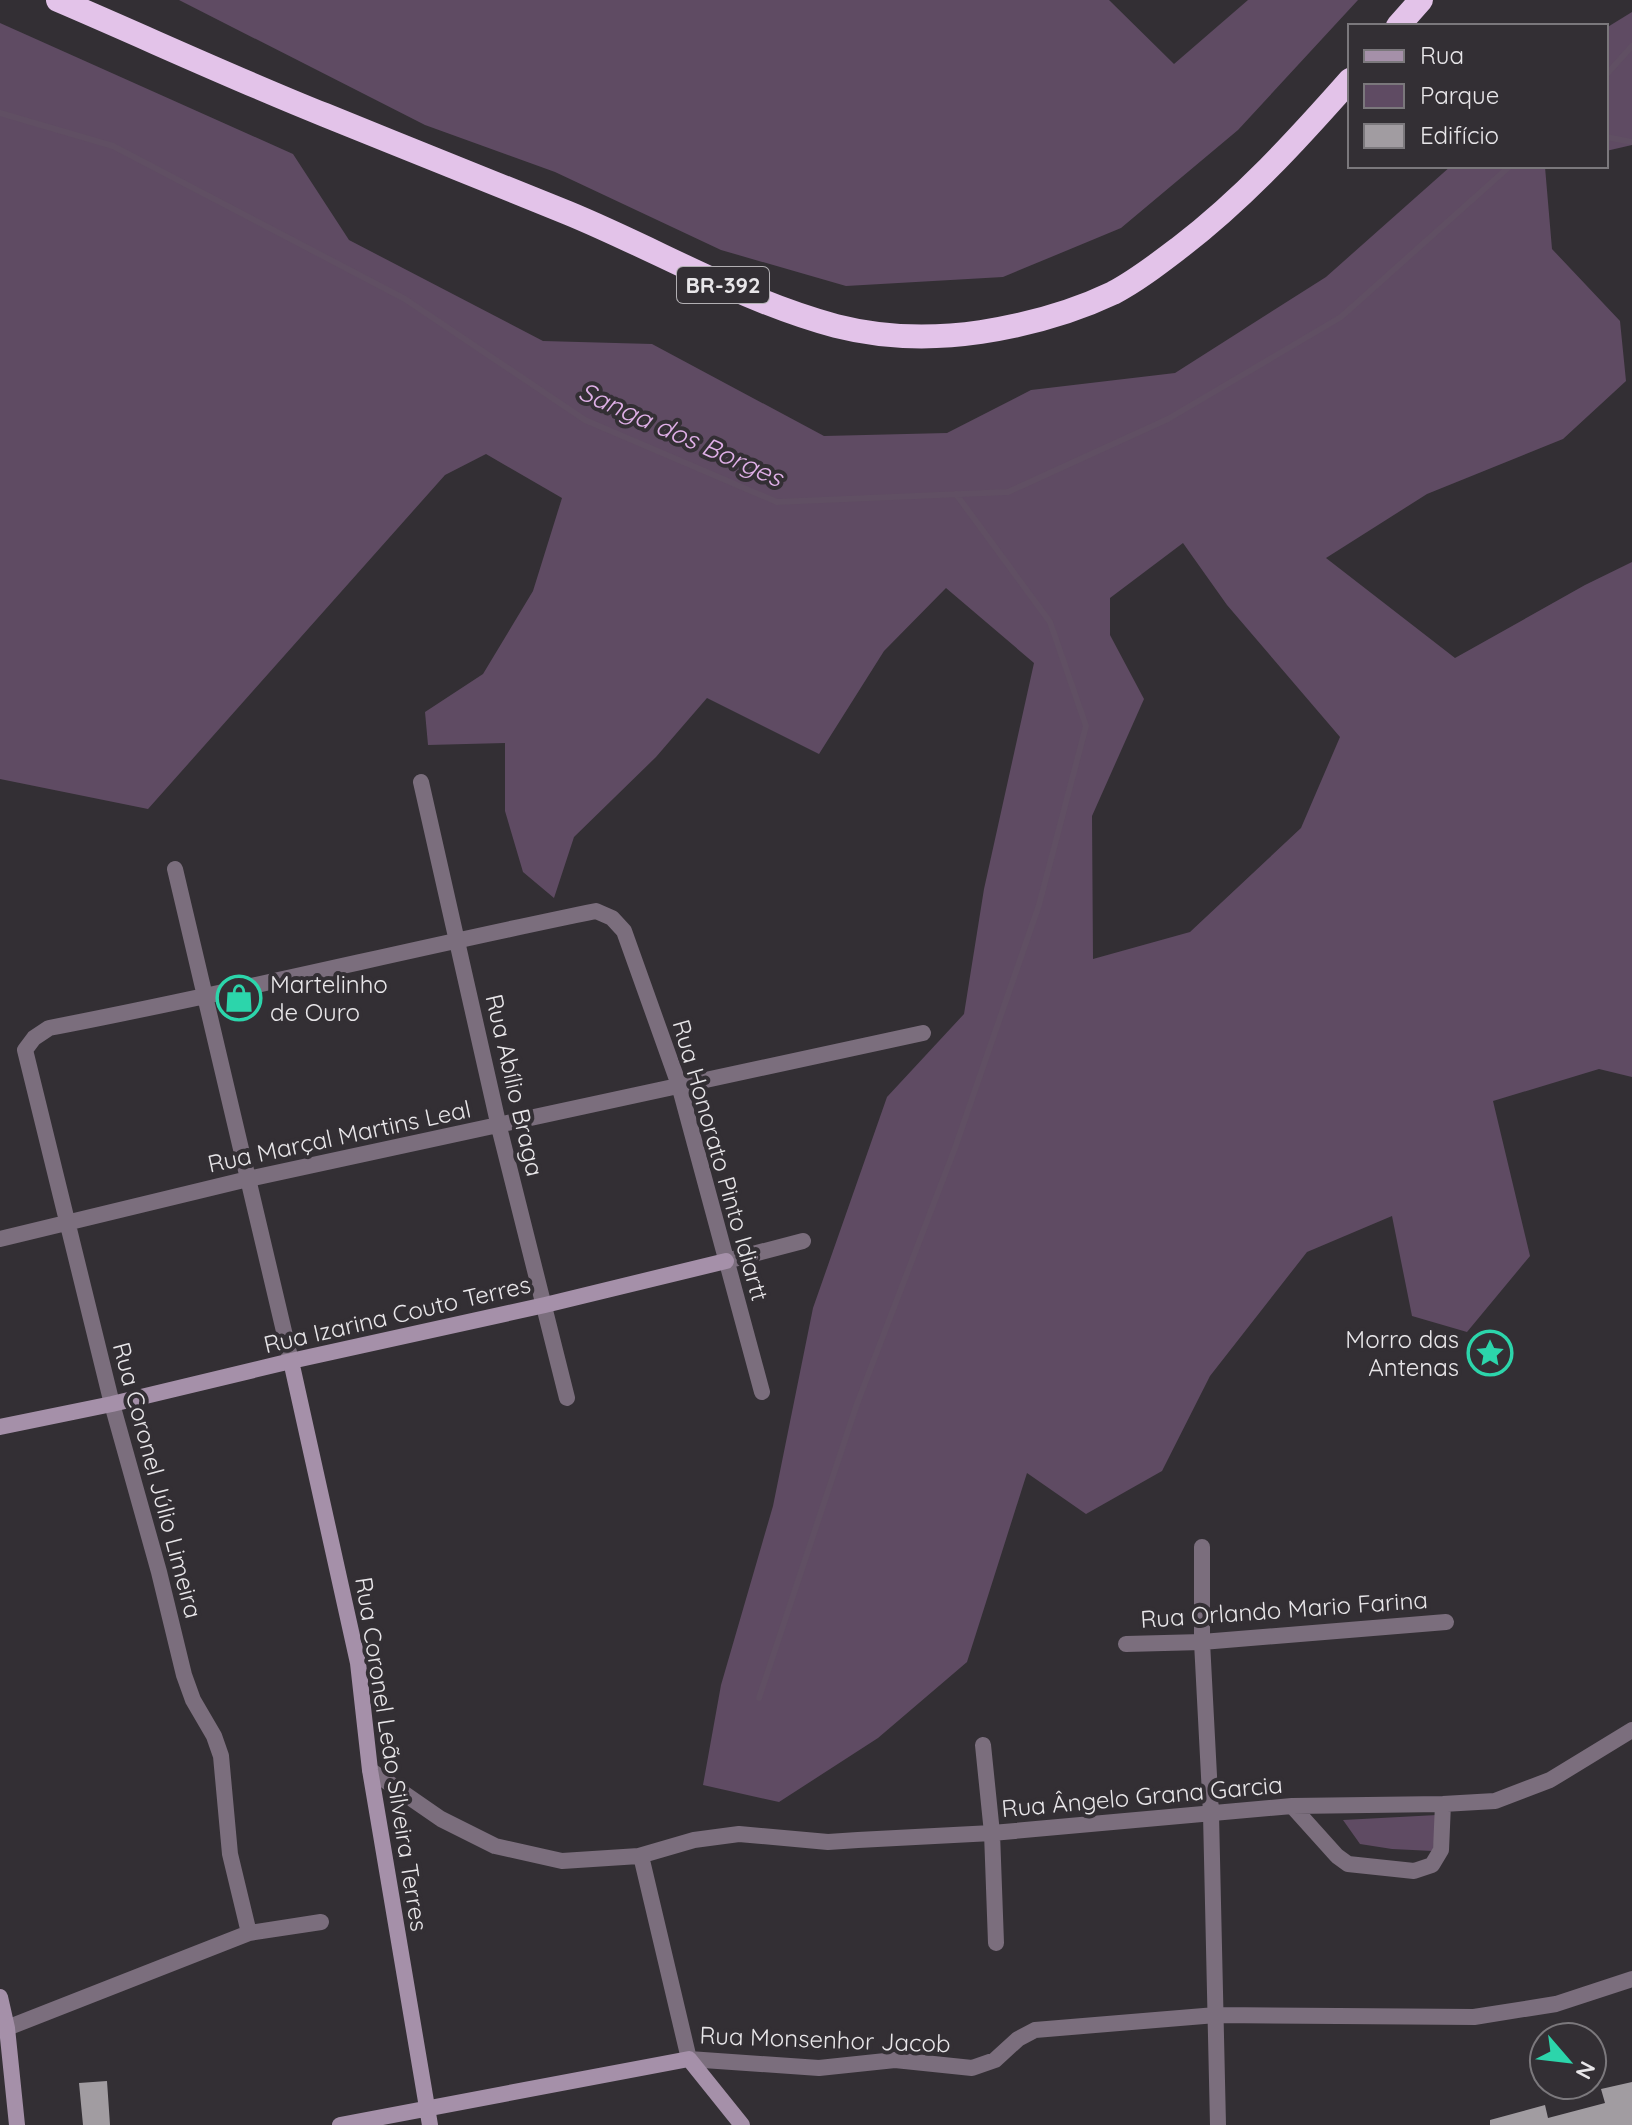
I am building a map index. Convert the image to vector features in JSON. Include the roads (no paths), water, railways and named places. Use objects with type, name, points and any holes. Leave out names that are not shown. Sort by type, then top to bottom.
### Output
[{"type":"highway","name":"BR-392","points":[[58,0],[322,114],[596,225],[752,297],[838,327],[911,336],[956,336],[1011,327],[1064,312],[1114,292],[1159,264],[1211,224],[1258,180],[1348,82]]},
{"type":"highway","points":[[1400,24],[1421,0]]},
{"type":"street","name":"Rua Abílio Braga","points":[[421,782],[499,1127],[567,1398]]},
{"type":"street","points":[[175,869],[291,1361]]},
{"type":"street","name":"Rua Honorato Pinto Idiartt","points":[[456,940],[596,911],[612,918],[624,931],[679,1085],[762,1392]]},
{"type":"street","points":[[205,998],[456,940]]},
{"type":"street","name":"Rua Coronel Júlio Limeira","points":[[205,998],[49,1028],[34,1038],[25,1050],[66,1224],[184,1675],[221,1756],[230,1854],[249,1933]]},
{"type":"street","name":"Rua Marçal Martins Leal","points":[[0,1239],[248,1179],[923,1033]]},
{"type":"street","name":"Rua Izarina Couto Terres","points":[[0,1427],[545,1305],[803,1241]]},
{"type":"street","name":"Rua Coronel Leão Silveira Terres","points":[[291,1361],[358,1663],[370,1770],[428,2117]]},
{"type":"street","points":[[1202,1547],[1202,1642],[1211,1814],[1218,2125]]},
{"type":"street","name":"Rua Orlando Mario Farina","points":[[1126,1644],[1202,1642],[1446,1622]]},
{"type":"street","name":"Rua Ângelo Grana Garcia","points":[[370,1770],[441,1819],[495,1846],[562,1861],[641,1856],[694,1840],[739,1834],[828,1842],[992,1833],[1292,1806],[1495,1801],[1550,1780],[1632,1730]]},
{"type":"street","points":[[983,1745],[992,1833],[996,1943]]},
{"type":"street","points":[[1292,1806],[1348,1864],[1414,1871],[1432,1865],[1441,1850],[1443,1804]]},
{"type":"street","points":[[641,1856],[689,2059],[742,2125]]},
{"type":"street","points":[[7,2028],[249,1933],[321,1922]]},
{"type":"street","name":"Rua Monsenhor Jacob","points":[[340,2125],[428,2117],[689,2059],[819,2068],[895,2060],[972,2068],[995,2060],[1018,2039],[1035,2030],[1216,2015],[1474,2017],[1556,2004],[1632,1979]]},
{"type":"street","points":[[0,1997],[7,2028],[17,2125]]},
{"type":"waterway","name":"Sanga dos Borges","points":[[1608,73],[1632,46]]},
{"type":"waterway","name":"Sanga dos Borges","points":[[0,113],[113,146],[405,299],[585,420],[777,502],[1008,492],[1168,419],[1341,317],[1508,168]]},
{"type":"waterway","points":[[1608,137],[1632,142]]},
{"type":"waterway","points":[[759,1698],[857,1404],[955,1148],[1039,905],[1086,726],[1050,622],[956,494]]},
{"type":"place","name":"Martelinho de Ouro","points":[[239,998]]},
{"type":"place","name":"Morro das Antenas","points":[[1490,1353]]}]
